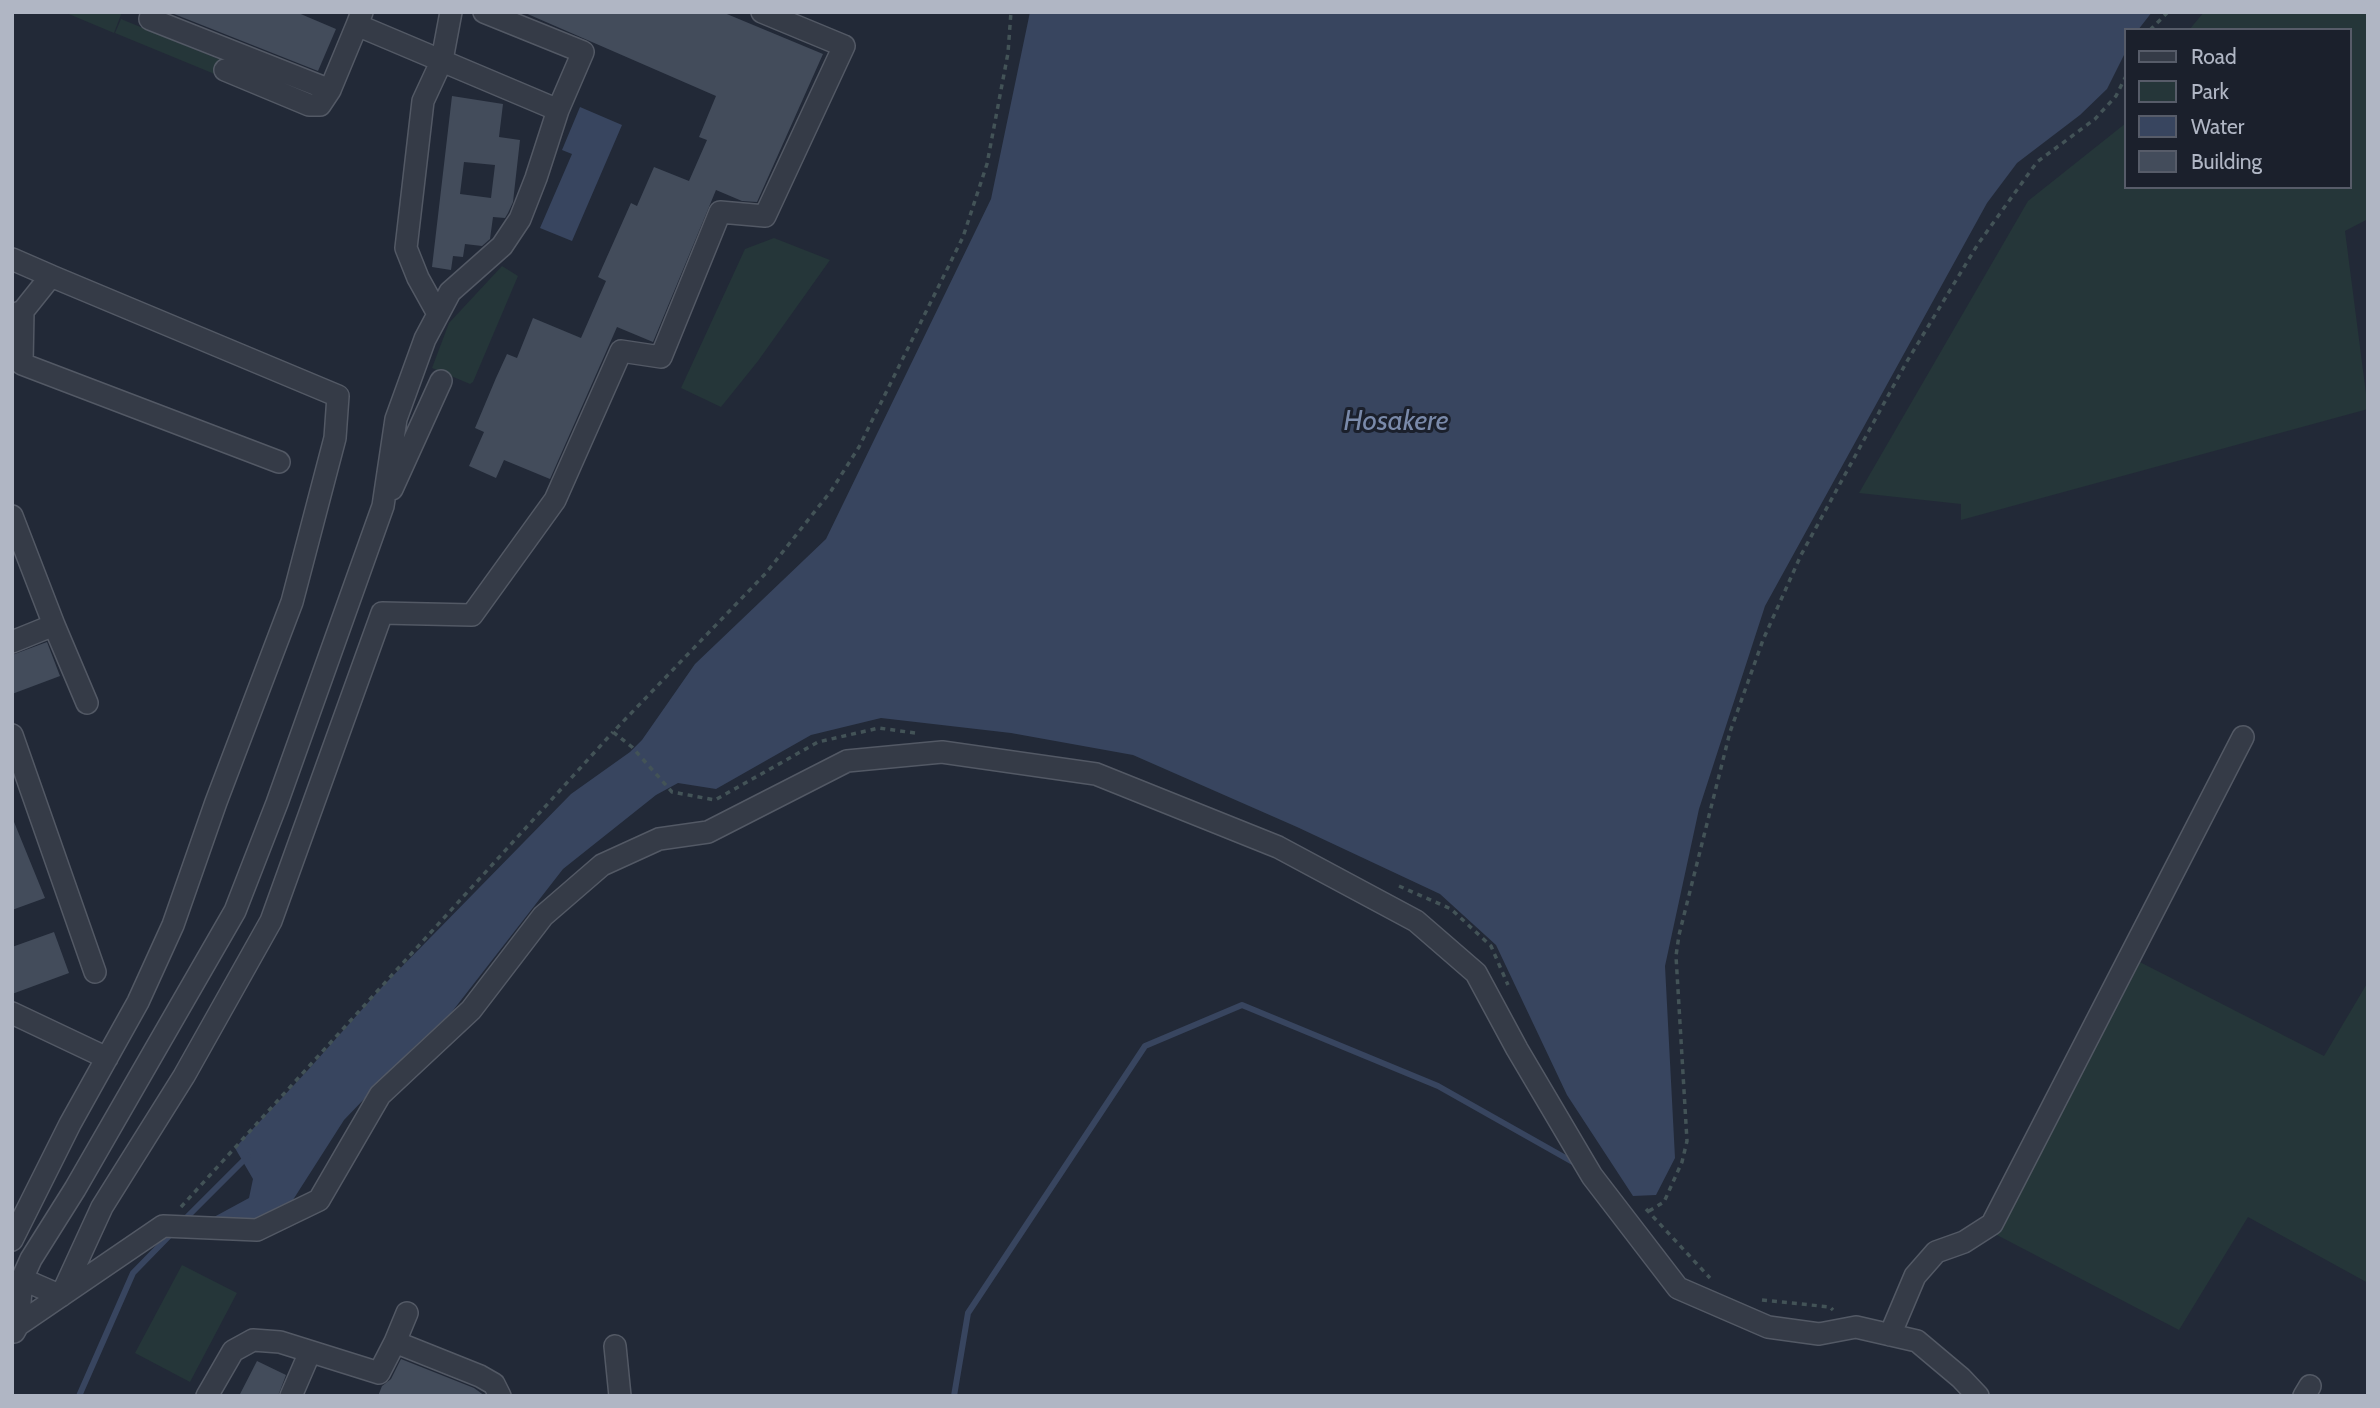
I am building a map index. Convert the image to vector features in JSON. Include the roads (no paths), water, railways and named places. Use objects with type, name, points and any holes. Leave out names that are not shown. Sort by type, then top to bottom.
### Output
[{"type":"street","points":[[152,12],[150,19],[330,90]]},
{"type":"street","points":[[438,314],[418,278],[406,248],[423,101],[442,60],[451,12]]},
{"type":"street","points":[[383,506],[396,419],[425,339],[450,292],[502,246],[520,219],[558,110],[583,52],[484,12]]},
{"type":"street","points":[[61,1296],[102,1206],[184,1076],[271,921],[382,613],[472,615],[555,499],[621,351],[661,357],[720,212],[765,216],[844,46],[762,12]]},
{"type":"street","points":[[225,70],[309,105],[320,105],[330,90],[360,19],[442,60],[558,110]]},
{"type":"street","points":[[12,259],[338,396],[335,438],[292,602],[216,802],[173,925],[138,1002],[70,1124],[12,1240]]},
{"type":"street","points":[[51,276],[17,313],[22,364],[278,462]]},
{"type":"street","points":[[15,1330],[22,1279],[31,1259],[75,1189],[235,911],[277,803],[383,506],[441,381]]},
{"type":"street","points":[[12,516],[87,703]]},
{"type":"street","points":[[12,642],[54,625]]},
{"type":"street","points":[[12,735],[22,791],[95,972]]},
{"type":"street","points":[[1890,1335],[1915,1276],[1937,1252],[1964,1242],[1992,1224],[2243,737]]},
{"type":"street","points":[[15,1330],[163,1226],[257,1230],[319,1200],[380,1095],[471,1010],[542,916],[602,865],[659,839],[708,832],[847,761],[943,752],[1096,774],[1278,847],[1416,922],[1476,973],[1517,1049],[1592,1176],[1678,1288],[1768,1327],[1819,1334],[1856,1327],[1917,1341],[1978,1396]]},
{"type":"street","points":[[235,911],[271,921]]},
{"type":"street","points":[[12,1013],[107,1058]]},
{"type":"street","points":[[153,1055],[184,1076]]},
{"type":"street","points":[[75,1189],[102,1206]]},
{"type":"street","points":[[22,1279],[61,1296]]},
{"type":"street","points":[[207,1396],[233,1351],[253,1340],[280,1342],[379,1373],[407,1313]]},
{"type":"street","points":[[395,1342],[480,1376],[494,1384],[500,1396]]},
{"type":"street","points":[[615,1346],[620,1396]]},
{"type":"street","points":[[290,1396],[310,1352]]},
{"type":"water","name":"Hosakere","points":[[1030,12],[2152,12],[2140,28],[2124,28],[2124,55],[2107,89],[2080,115],[2017,163],[1987,203],[1765,606],[1699,809],[1665,966],[1675,1158],[1656,1195],[1633,1196],[1567,1095],[1496,945],[1440,894],[1133,755],[1011,733],[881,718],[811,735],[716,789],[678,783],[656,795],[563,869],[451,1013],[412,1049],[344,1120],[291,1203],[259,1226],[216,1225],[214,1217],[249,1198],[253,1179],[235,1148],[382,987],[571,794],[630,752],[642,740],[695,664],[826,539],[991,199]]},
{"type":"water","points":[[580,107],[622,125],[572,241],[540,228],[572,154],[562,150]]},
{"type":"waterway","points":[[954,1396],[968,1313],[1145,1046],[1242,1005],[1438,1086],[1578,1165]]},
{"type":"waterway","points":[[184,1220],[248,1156]]},
{"type":"waterway","points":[[79,1396],[133,1273],[174,1231]]}]
